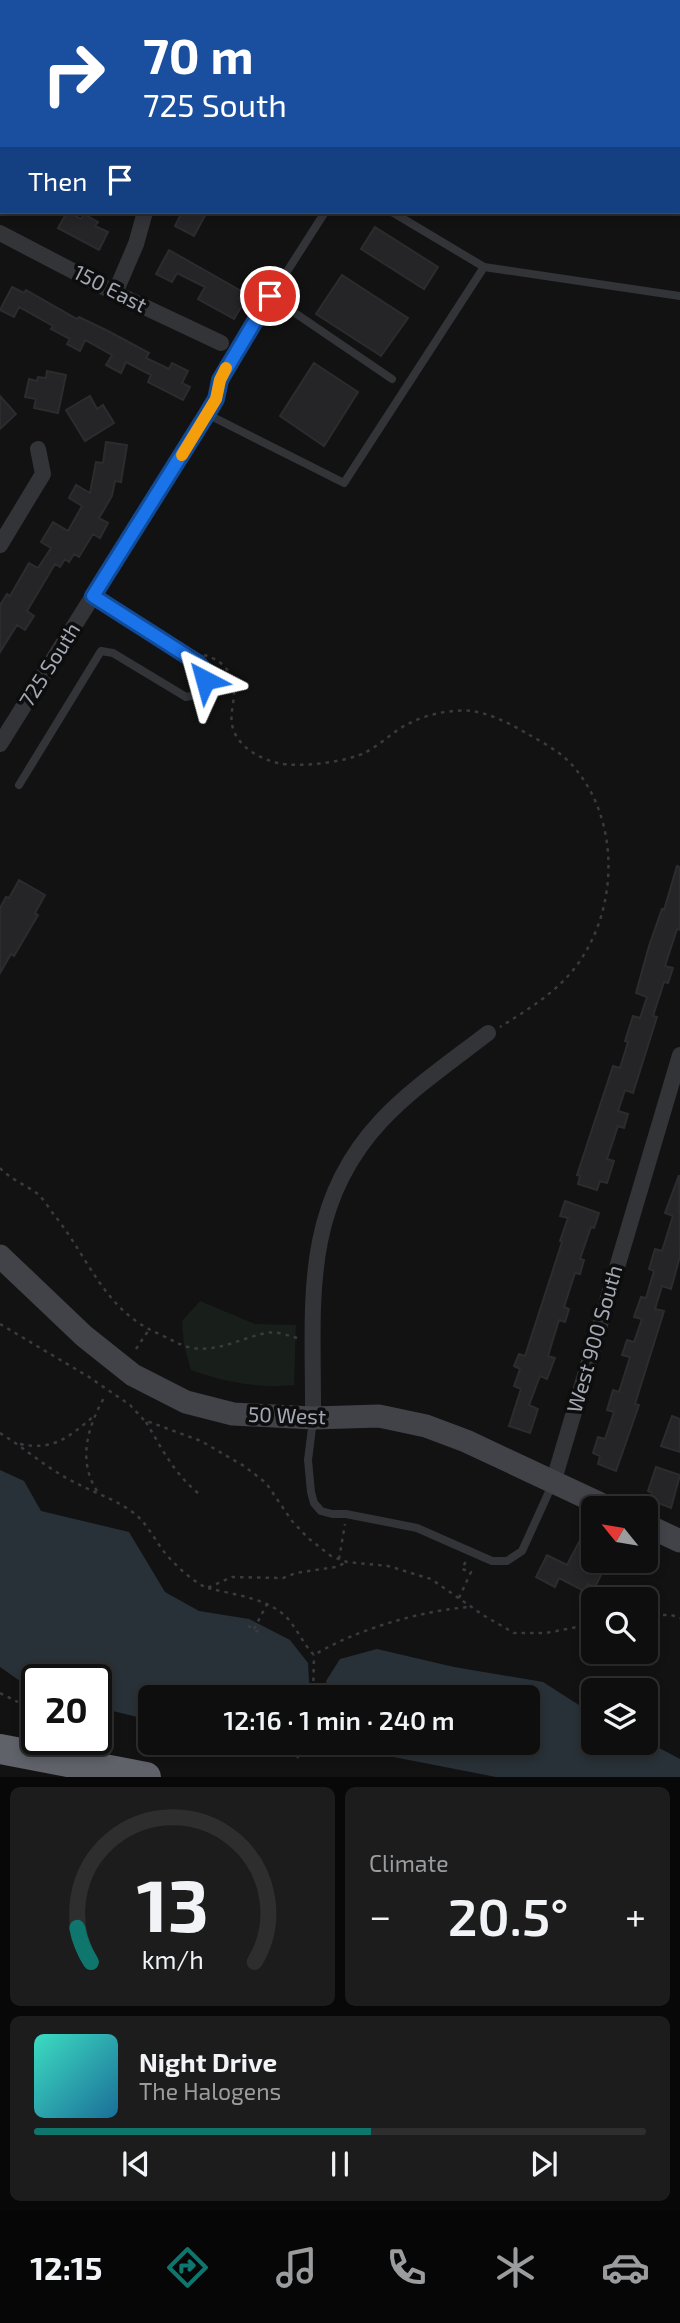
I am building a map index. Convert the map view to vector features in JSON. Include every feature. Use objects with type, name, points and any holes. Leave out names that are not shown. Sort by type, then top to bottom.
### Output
[{"type":"highway","points":[[0,1749],[145,1777]]},
{"type":"street","points":[[115,293],[136,244],[144,214]]},
{"type":"street","name":"150 East","points":[[0,233],[115,293],[221,343]]},
{"type":"street","name":"725 South","points":[[0,744],[194,435]]},
{"type":"street","points":[[0,545],[43,474],[38,449]]},
{"type":"street","points":[[313,1419],[313,1274],[317,1246],[333,1196],[344,1173],[380,1122],[401,1101],[488,1033]]},
{"type":"street","name":"West 900 South","points":[[553,1483],[680,1055]]},
{"type":"street","name":"50 West","points":[[0,1256],[84,1336],[133,1375],[186,1402],[233,1414],[313,1419],[379,1416],[426,1426],[466,1441],[582,1496]]},
{"type":"street","points":[[658,1531],[680,1541]]},
{"type":"lane","name":"725 South","points":[[194,435],[216,399],[220,380],[324,214]]},
{"type":"lane","points":[[395,214],[484,267],[680,296]]},
{"type":"lane","points":[[207,414],[344,483],[484,267]]},
{"type":"lane","points":[[270,296],[392,379]]},
{"type":"lane","points":[[19,785],[98,653],[113,653],[186,697],[196,695],[205,674],[202,667],[192,659],[93,596]]},
{"type":"lane","points":[[313,1419],[308,1460],[311,1492],[314,1503],[321,1511],[417,1528],[492,1561],[507,1561],[522,1551],[553,1483]]},
{"type":"path","points":[[192,659],[197,655],[206,655],[224,664],[235,689],[231,719],[234,732],[244,745],[270,761],[284,765],[305,765],[358,756],[410,723],[435,715],[469,711],[512,725],[554,750],[574,766],[595,802],[609,856],[610,868],[598,924],[569,976],[529,1009],[488,1033]]},
{"type":"path","points":[[0,1168],[39,1195],[77,1245],[91,1273],[113,1302],[148,1330],[195,1348],[234,1344],[266,1333],[281,1333],[313,1343]]},
{"type":"path","points":[[0,1324],[130,1405],[145,1420],[169,1460],[189,1486],[202,1496]]},
{"type":"path","points":[[136,1349],[148,1330]]},
{"type":"path","points":[[97,1491],[89,1479],[86,1453],[94,1415],[105,1396]]},
{"type":"path","points":[[16,1443],[33,1447],[62,1441],[94,1415]]},
{"type":"path","points":[[145,1420],[201,1441],[244,1466],[266,1483],[292,1521],[308,1538],[331,1556],[347,1562],[388,1566],[430,1578],[514,1633],[546,1633],[581,1626]]},
{"type":"path","points":[[0,1433],[78,1485],[97,1491],[132,1511],[145,1523],[173,1561],[195,1581],[207,1588],[267,1604],[278,1610],[289,1620],[314,1656],[313,1685]]},
{"type":"path","points":[[339,1559],[346,1514]]},
{"type":"path","points":[[459,1598],[471,1572],[462,1569],[471,1550]]},
{"type":"path","points":[[207,1588],[232,1577],[283,1578],[296,1573],[336,1567],[347,1562]]},
{"type":"path","points":[[254,1629],[267,1604]]},
{"type":"path","points":[[314,1656],[368,1629],[454,1608],[471,1607]]},
{"type":"path","points":[[658,1613],[680,1618]]},
{"type":"path","points":[[248,1626],[262,1634]]},
{"type":"path","points":[[0,1693],[18,1703]]},
{"type":"shaded area","points":[[200,1301],[255,1324],[296,1325],[294,1385],[242,1384],[191,1370],[184,1345],[182,1321]]},
{"type":"shaded area","points":[[0,1470],[24,1481],[41,1511],[129,1532],[165,1592],[199,1611],[249,1619],[290,1640],[308,1663],[309,1685],[138,1685],[138,1717],[112,1711],[112,1664],[21,1664],[21,1682],[0,1667]]},
{"type":"shaded area","points":[[377,1649],[454,1667],[543,1682],[581,1706],[581,1755],[658,1755],[658,1747],[680,1759],[680,1777],[496,1777],[383,1755],[540,1755],[540,1685],[328,1685],[326,1681],[340,1659]]},
{"type":"building","points":[[66,214],[81,219],[84,214],[98,222],[95,226],[108,232],[99,250],[58,228]]},
{"type":"building","points":[[181,214],[206,214],[194,236],[175,226]]},
{"type":"building","points":[[375,227],[438,267],[424,289],[361,249]]},
{"type":"building","points":[[169,250],[243,292],[239,299],[244,302],[234,319],[198,299],[205,287],[177,273],[172,282],[156,274]]},
{"type":"building","points":[[342,275],[408,318],[381,356],[316,314]]},
{"type":"building","points":[[12,287],[24,293],[26,290],[77,319],[79,317],[108,331],[149,353],[146,358],[169,369],[172,363],[188,371],[182,383],[190,387],[183,400],[148,382],[151,375],[126,362],[121,373],[106,365],[112,355],[85,340],[80,351],[67,344],[70,339],[19,307],[14,317],[0,310]]},
{"type":"building","points":[[314,363],[358,392],[324,446],[280,416]]},
{"type":"building","points":[[47,371],[66,375],[58,413],[34,408],[36,399],[25,397],[29,379],[37,381],[38,377],[46,378]]},
{"type":"building","points":[[0,396],[16,414],[0,429]]},
{"type":"building","points":[[90,396],[97,409],[103,405],[114,423],[85,441],[66,410]]},
{"type":"building","points":[[106,442],[127,445],[121,482],[115,481],[112,496],[99,518],[108,523],[100,538],[93,534],[79,557],[74,554],[69,562],[65,559],[60,567],[55,564],[27,611],[34,616],[25,630],[17,625],[0,652],[0,605],[7,594],[10,596],[29,563],[38,568],[51,548],[41,542],[53,522],[68,531],[82,506],[69,498],[76,485],[90,493],[96,462],[103,463]]},
{"type":"building","points":[[677,866],[680,867],[680,930],[677,929],[665,966],[673,968],[668,983],[664,982],[653,1016],[657,1017],[633,1093],[625,1090],[618,1111],[628,1114],[624,1128],[618,1126],[607,1159],[614,1161],[607,1183],[600,1181],[597,1190],[578,1184],[580,1176],[577,1175],[613,1066],[620,1068],[633,1016],[640,1018],[647,997],[636,993]]},
{"type":"building","points":[[19,880],[45,895],[35,913],[38,915],[14,956],[11,954],[0,973],[0,908]]},
{"type":"building","points":[[679,1175],[680,1256],[671,1289],[662,1286],[655,1309],[664,1311],[635,1404],[639,1405],[616,1471],[598,1464],[600,1456],[593,1453],[598,1437],[605,1439],[614,1412],[607,1410],[613,1390],[619,1392],[630,1357],[622,1355],[627,1340],[634,1342],[642,1319],[634,1317],[641,1297],[646,1298],[654,1271],[649,1269],[655,1249],[662,1251],[673,1216],[665,1213]]},
{"type":"building","points":[[565,1201],[599,1213],[580,1259],[584,1260],[580,1274],[575,1273],[564,1307],[569,1309],[565,1322],[559,1320],[548,1356],[555,1358],[547,1379],[540,1376],[529,1405],[538,1409],[530,1433],[509,1426],[521,1389],[514,1386],[520,1369],[514,1366],[519,1354],[525,1356],[562,1242],[560,1241],[568,1218],[560,1216]]},
{"type":"building","points":[[672,1416],[680,1419],[680,1452],[661,1446]]},
{"type":"building","points":[[656,1467],[680,1475],[671,1508],[658,1503],[658,1496],[651,1496],[652,1493],[648,1491]]},
{"type":"building","points":[[579,1542],[581,1573],[602,1573],[595,1587],[588,1584],[581,1589],[559,1578],[555,1587],[536,1577],[547,1555],[567,1565]]},
{"type":"slow traffic","points":[[182,455],[216,399],[226,368]]},
{"type":"route","points":[[205,680],[204,670],[198,663],[93,596],[216,399],[220,380],[270,296]]}]
